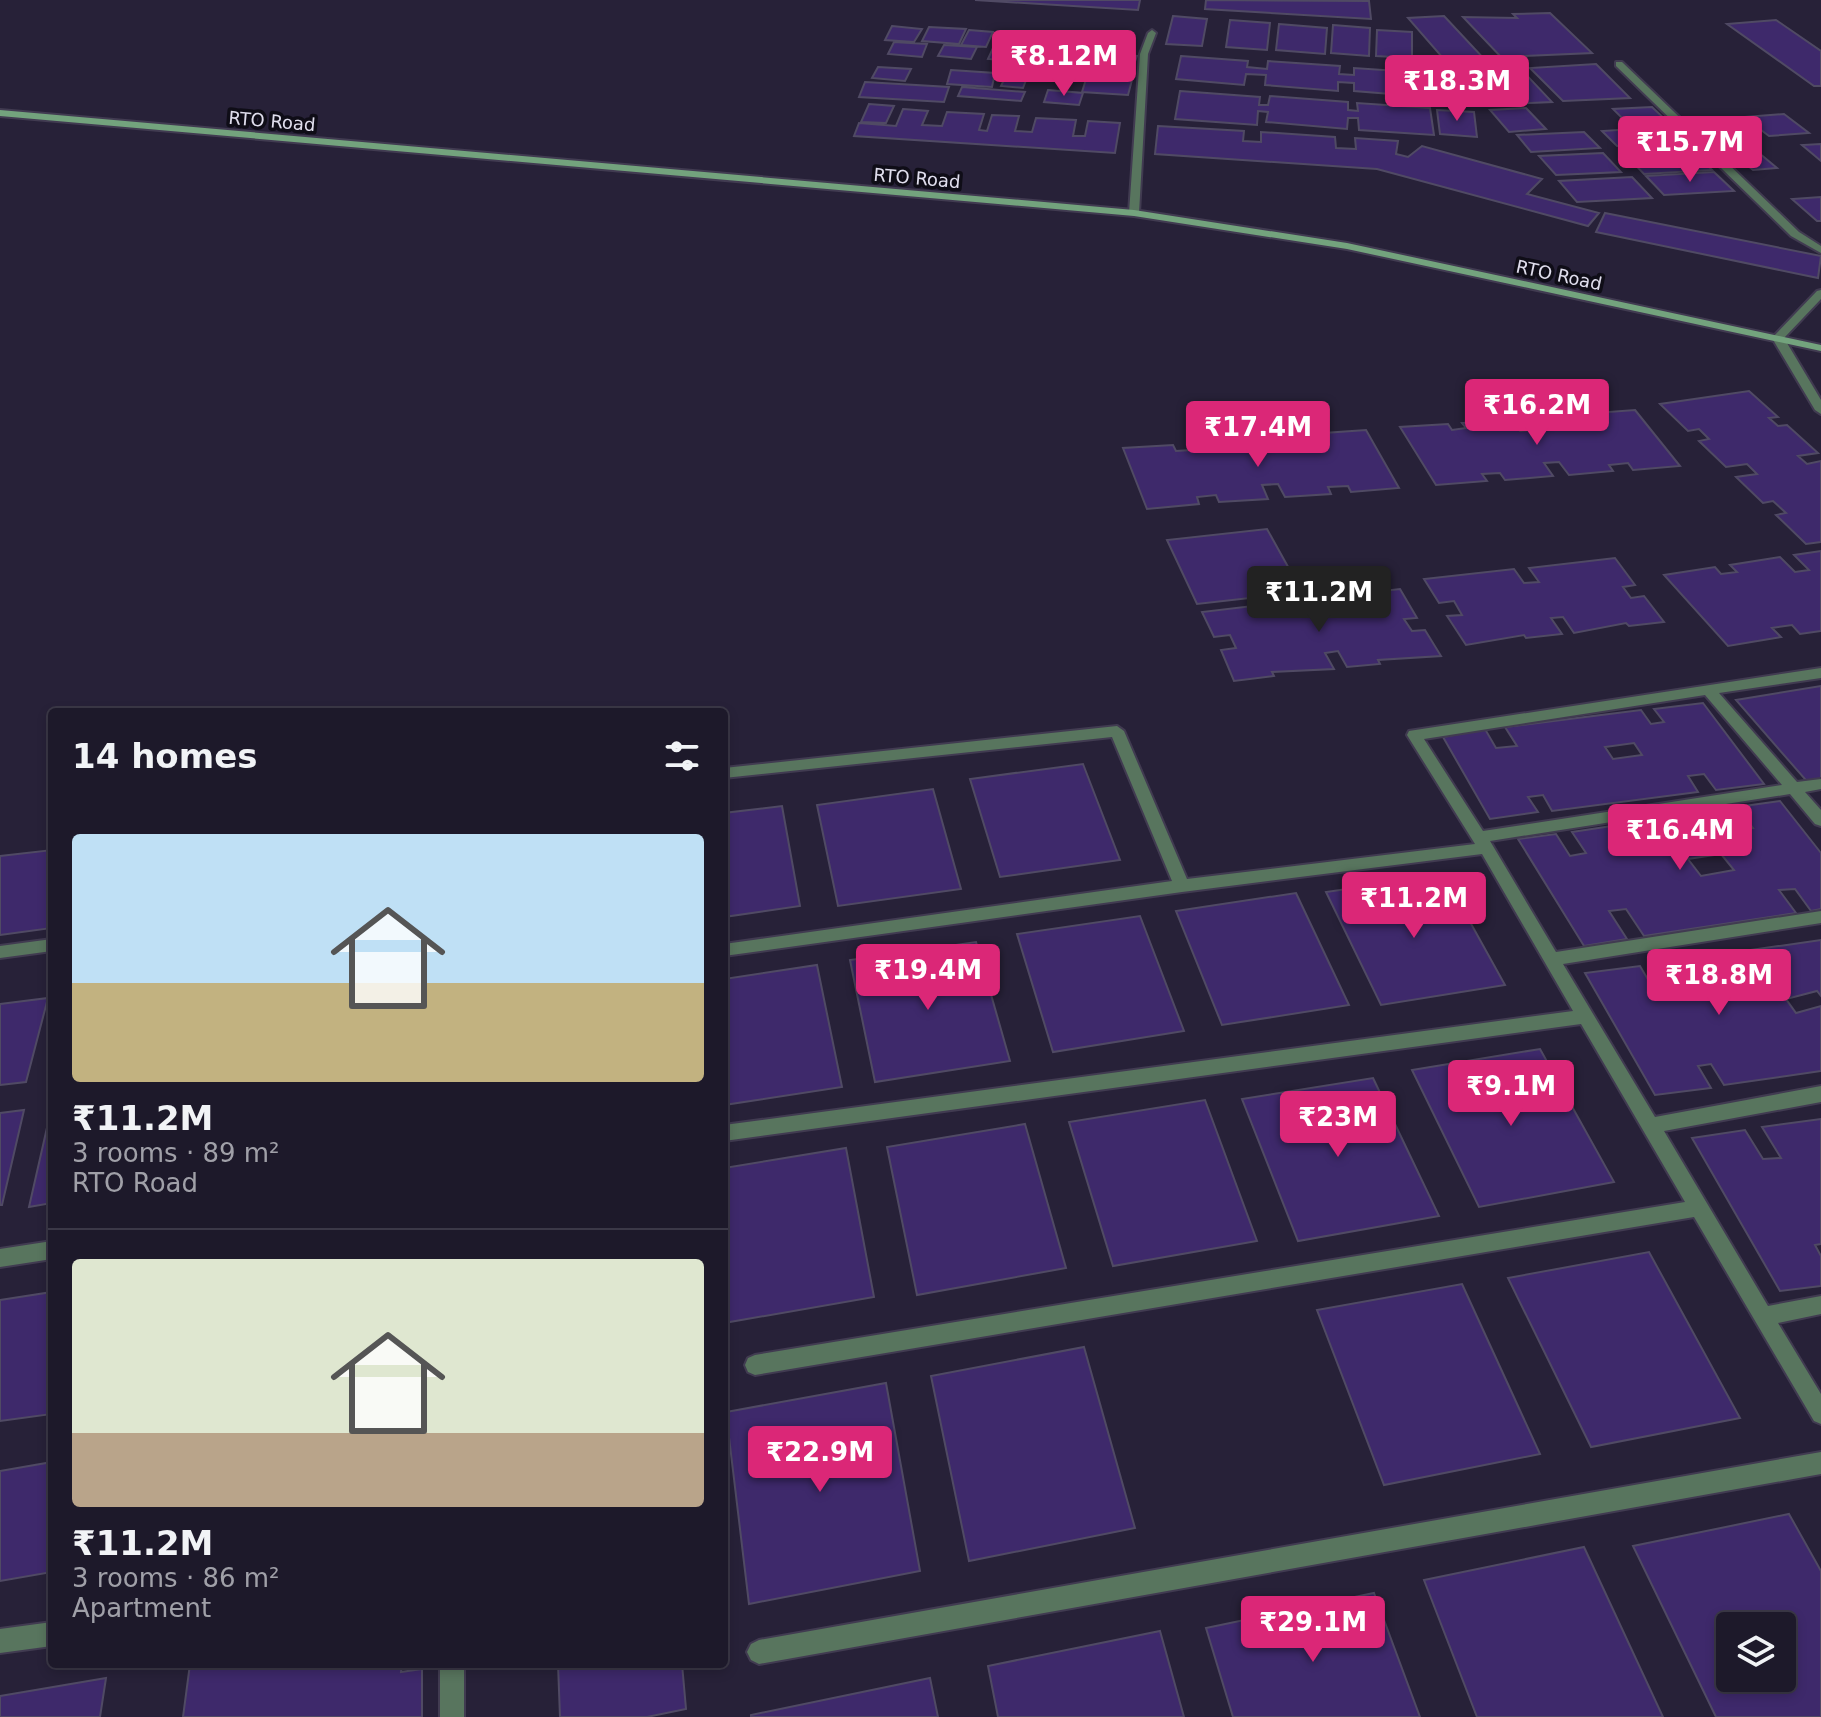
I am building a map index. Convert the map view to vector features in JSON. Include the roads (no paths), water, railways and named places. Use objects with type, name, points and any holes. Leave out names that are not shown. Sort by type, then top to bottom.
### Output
[{"type":"street","points":[[1134,213],[1144,54],[1152,33]]},
{"type":"street","points":[[1619,64],[1795,234],[1821,250]]},
{"type":"street","name":"RTO Road","points":[[0,113],[1134,213],[1347,246],[1821,348]]},
{"type":"street","points":[[1821,293],[1778,338],[1821,410]]},
{"type":"street","points":[[1821,673],[1414,735],[1552,959],[1821,1414]]},
{"type":"street","points":[[1709,691],[1821,820]]},
{"type":"street","points":[[728,773],[1117,731],[1182,886]]},
{"type":"street","points":[[728,949],[1482,843],[1821,784]]},
{"type":"street","points":[[1552,959],[1821,917]]},
{"type":"street","points":[[0,952],[48,946]]},
{"type":"street","points":[[728,1132],[1586,1016]]},
{"type":"street","points":[[1651,1126],[1821,1094]]},
{"type":"street","points":[[755,1365],[1700,1208]]},
{"type":"street","points":[[0,1258],[48,1251]]},
{"type":"street","points":[[1765,1316],[1821,1305]]},
{"type":"street","points":[[759,1652],[1821,1463]]},
{"type":"street","points":[[0,1641],[48,1635]]},
{"type":"street","points":[[452,1668],[452,1717]]}]
